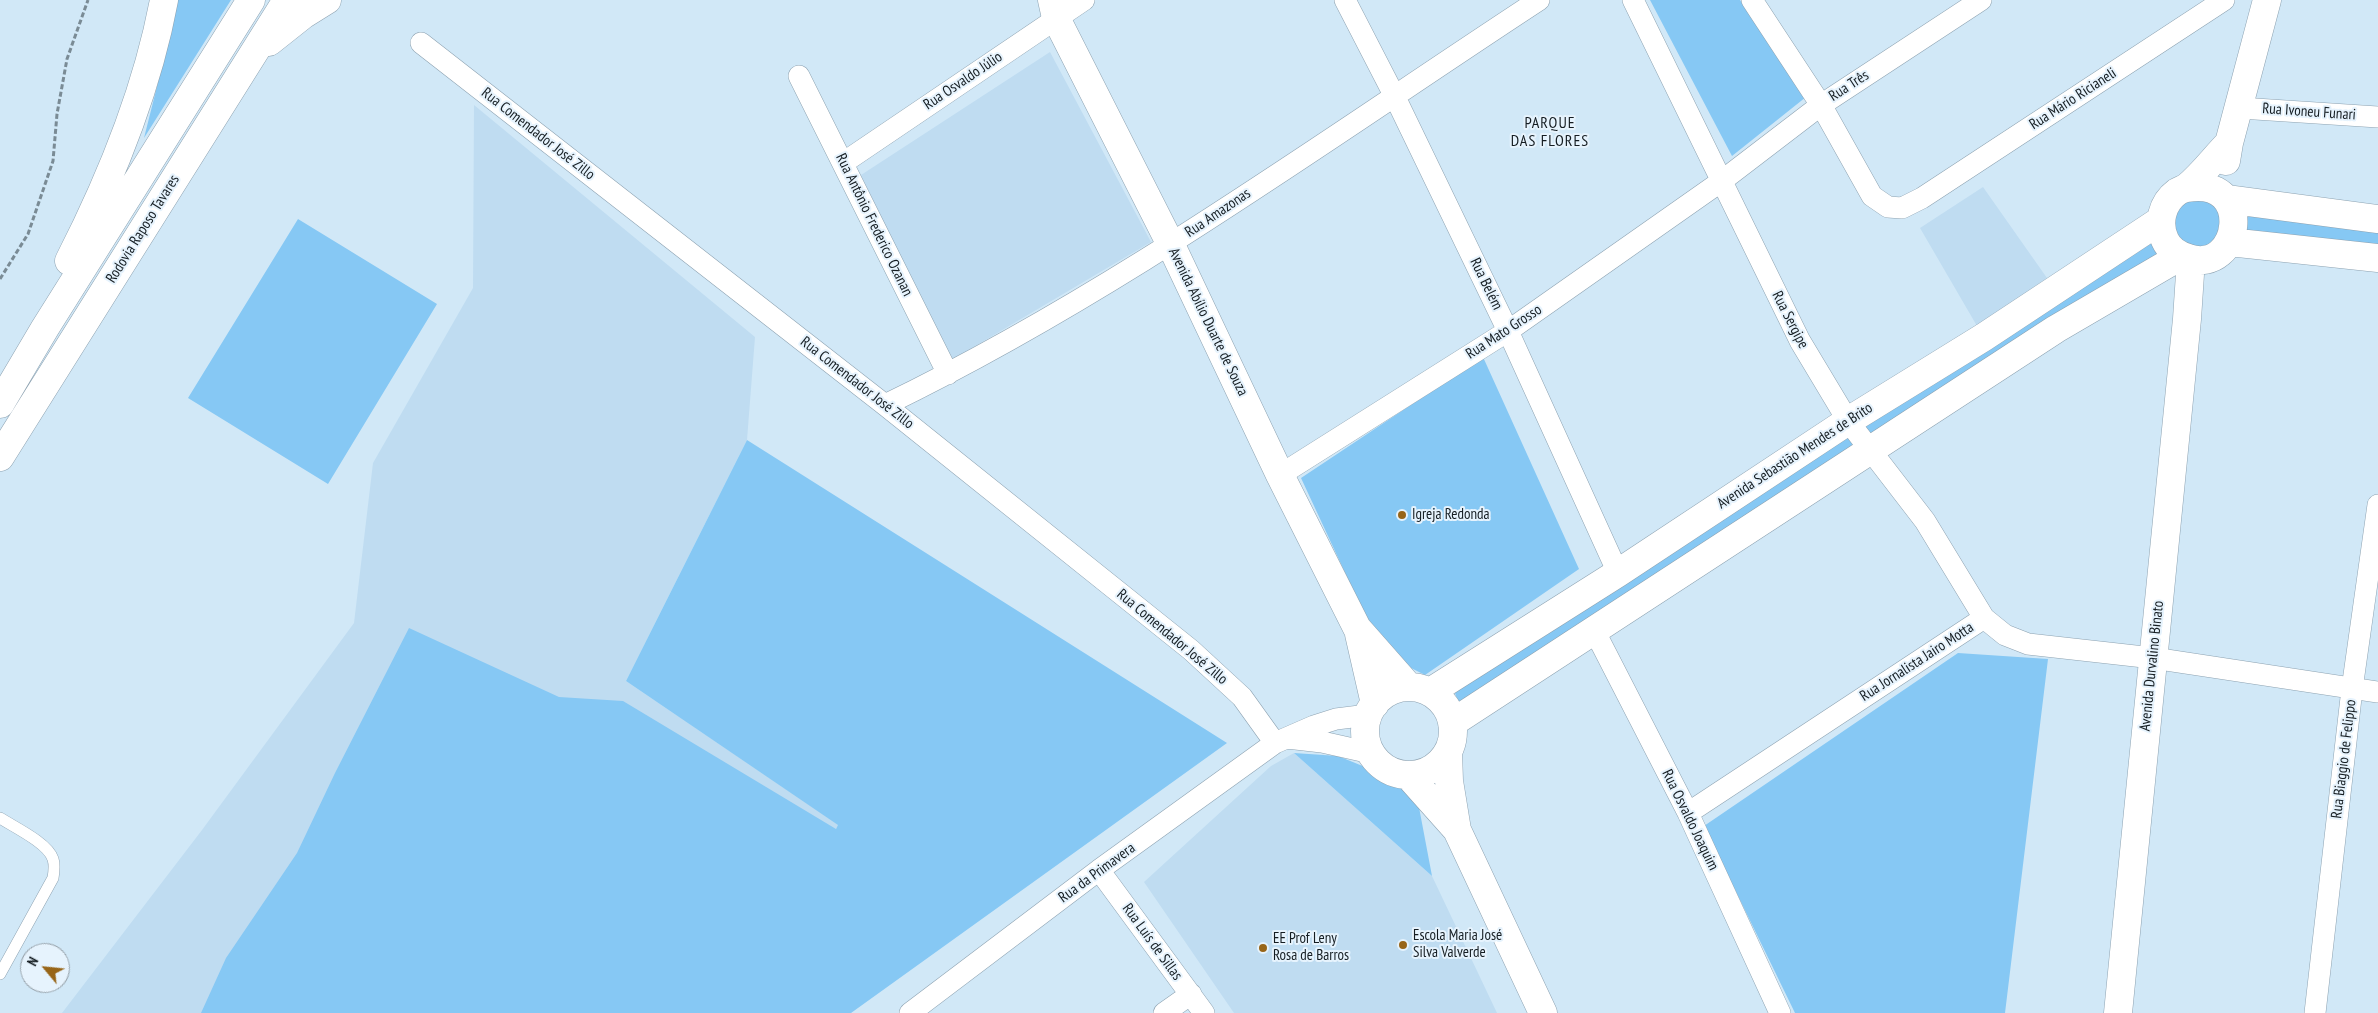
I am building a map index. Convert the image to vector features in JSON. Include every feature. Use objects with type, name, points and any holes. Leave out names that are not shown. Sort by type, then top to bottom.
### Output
[{"type":"main road","points":[[0,396],[81,237],[131,123],[158,35],[164,0]]},
{"type":"main road","name":"Rodovia Raposo Tavares","points":[[0,404],[50,320],[251,0]]},
{"type":"main road","name":"Rodovia Raposo Tavares","points":[[0,457],[287,0]]},
{"type":"main road","points":[[252,55],[303,15],[327,0]]},
{"type":"main road","points":[[1452,723],[2056,329],[2203,254],[2233,232],[2234,220],[2232,209],[2224,197],[2229,143],[2240,108],[2267,0]]},
{"type":"main road","name":"Avenida Abílio Duarte de Souza","points":[[1049,6],[1171,245],[1280,475],[1357,628],[1371,709]]},
{"type":"main road","points":[[2186,188],[2229,143]]},
{"type":"main road","points":[[2378,219],[2224,197],[2208,188],[2197,186],[2177,192],[2163,209],[2161,220],[2165,241],[2203,254],[2378,258]]},
{"type":"main road","name":"Avenida Sebastião Mendes de Brito","points":[[1420,690],[1618,573],[1848,421],[1984,337],[2161,220]]},
{"type":"main road","name":"Avenida Durvalino Binato","points":[[2118,1013],[2187,319],[2203,254]]},
{"type":"main road","name":"Avenida Abílio Duarte de Souza","points":[[1357,628],[1420,690]]},
{"type":"main road","points":[[1448,752],[1438,764],[1424,772],[1408,775],[1386,769],[1371,753],[1366,741],[1365,728],[1371,709],[1390,691],[1420,690],[1440,700],[1448,711],[1452,723],[1452,738],[1448,752],[1449,781],[1457,830],[1543,1013]]},
{"type":"main road","points":[[1408,775],[1457,830]]},
{"type":"street","name":"Rua Osvaldo Júlio","points":[[843,163],[1049,6],[1084,0]]},
{"type":"street","name":"Rua Belém","points":[[1345,0],[1394,95],[1508,331],[1618,573]]},
{"type":"street","name":"Rua Amazonas","points":[[885,405],[948,374],[1171,245],[1539,0]]},
{"type":"street","name":"Rua Sergipe","points":[[1633,0],[1723,180],[1800,341],[1848,421],[1870,451],[1897,482],[1924,521],[1984,618]]},
{"type":"street","name":"Rua Mário Ricianeli","points":[[1752,0],[1821,105],[1872,196],[1888,207],[1902,208],[1922,198],[2224,0]]},
{"type":"street","name":"Rua Três","points":[[1723,180],[1821,105],[1981,0]]},
{"type":"street","name":"Rua Comendador José Zillo","points":[[421,43],[885,405],[1191,650],[1242,697],[1281,740]]},
{"type":"street","name":"Rua Antônio Frederico Ozanan","points":[[799,76],[948,374]]},
{"type":"street","name":"Rua Ivoneu Funari","points":[[2240,108],[2378,117]]},
{"type":"street","name":"Rua Mato Grosso","points":[[1280,475],[1508,331],[1723,180]]},
{"type":"street","name":"Rua Biaggio de Felippo","points":[[2315,1013],[2352,689],[2378,505]]},
{"type":"street","name":"Rua Jornalista Jairo Motta","points":[[1688,813],[1984,618],[2005,636],[2028,644],[2153,658],[2378,692]]},
{"type":"street","name":"Rua Osvaldo Joaquim","points":[[1594,630],[1688,813],[1774,1011]]},
{"type":"street","name":"Rua da Primavera","points":[[910,1013],[1099,870],[1281,740],[1314,726],[1371,709]]},
{"type":"street","points":[[1281,740],[1322,742],[1371,753]]},
{"type":"street","name":"Rua Luís de Sillas","points":[[1099,870],[1204,1013]]},
{"type":"street","points":[[1164,1013],[1191,994]]},
{"type":"lane","points":[[0,818],[49,850],[53,859],[54,869],[53,878],[0,974]]},
{"type":"path","points":[[0,279],[28,234],[53,160],[57,114],[67,59],[88,0]]},
{"type":"shaded area","points":[[176,0],[231,0],[144,138],[171,31]]},
{"type":"shaded area","points":[[1650,0],[1740,0],[1806,97],[1732,156]]},
{"type":"shaded area","points":[[1050,52],[1151,242],[950,361],[861,175]]},
{"type":"shaded area","points":[[474,105],[755,337],[747,440],[626,681],[839,825],[676,1013],[62,1013],[202,830],[354,623],[373,463],[473,288]]},
{"type":"shaded area","points":[[1983,187],[2047,278],[1977,326],[1920,228]]},
{"type":"shaded area","points":[[2194,199],[2204,199],[2216,206],[2223,218],[2223,228],[2216,240],[2204,247],[2194,247],[2186,243],[2179,236],[2175,228],[2175,218],[2179,210],[2186,203]]},
{"type":"shaded area","points":[[2240,214],[2378,230],[2378,248],[2237,234]]},
{"type":"shaded area","points":[[298,219],[437,304],[328,484],[188,398]]},
{"type":"shaded area","points":[[2150,235],[2161,253],[1460,708],[1453,687]]},
{"type":"shaded area","points":[[1483,357],[1579,569],[1425,675],[1409,667],[1368,622],[1301,478]]},
{"type":"shaded area","points":[[747,440],[1227,743],[851,1013],[201,1013],[226,958],[297,853],[335,773],[409,628],[559,697],[623,701],[836,829],[838,825],[626,681]]},
{"type":"shaded area","points":[[1958,653],[2048,659],[2005,1013],[1795,1013],[1704,826]]},
{"type":"shaded area","name":"EE Prof Leny Rosa de Barros","points":[[1294,753],[1432,876],[1497,1013],[1234,1013],[1144,882],[1271,766]]},
{"type":"shaded area","points":[[1294,753],[1338,756],[1370,769],[1403,788],[1418,802],[1432,876]]},
{"type":"place","name":"Igreja Redonda","points":[[1402,515]]},
{"type":"place","name":"Escola Maria José Silva Valverde","points":[[1403,945]]},
{"type":"place","name":"EE Prof Leny Rosa de Barros","points":[[1263,948]]},
{"type":"district","name":"PARQUE DAS FLORES","points":[[1550,132]]}]
